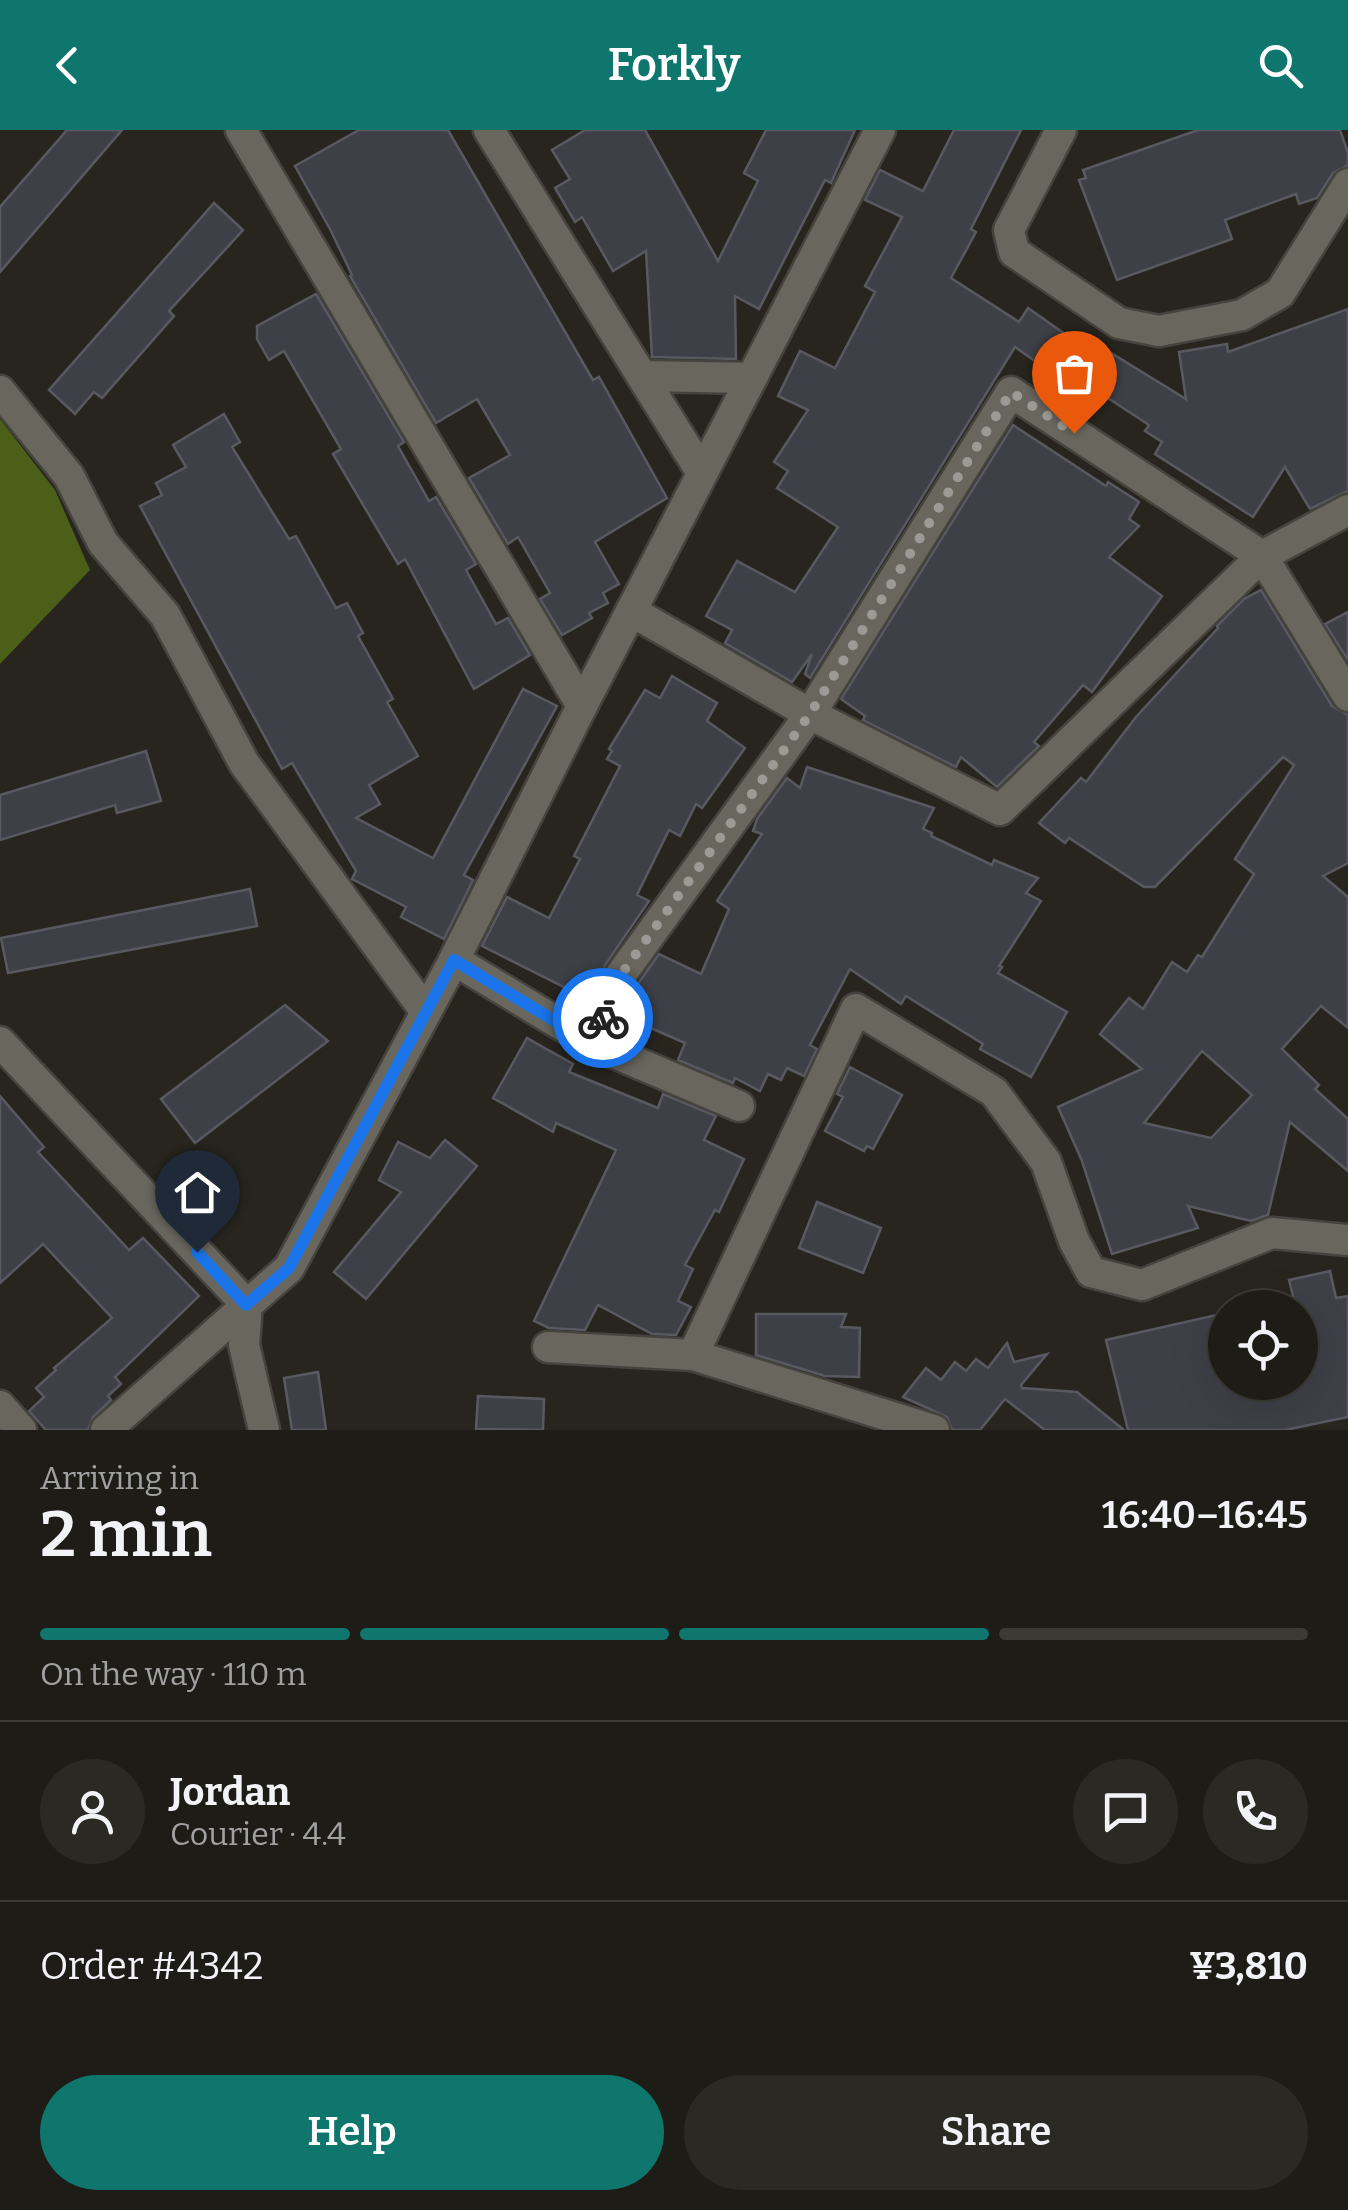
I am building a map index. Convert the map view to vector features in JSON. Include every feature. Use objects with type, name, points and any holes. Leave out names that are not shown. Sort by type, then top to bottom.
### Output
[{"type":"street","points":[[241,130],[582,706]]},
{"type":"street","points":[[106,1430],[289,1268],[454,960],[880,130]]},
{"type":"street","points":[[1061,130],[1009,230],[1014,252],[1118,323],[1159,331],[1242,315],[1280,293],[1348,184]]},
{"type":"street","points":[[504,135],[702,473]]},
{"type":"street","points":[[642,376],[751,378]]},
{"type":"street","points":[[0,391],[69,476],[102,543],[165,615],[244,763],[426,1012]]},
{"type":"street","points":[[593,1044],[620,976],[810,714],[1011,392],[1262,556],[1348,696]]},
{"type":"street","points":[[631,611],[810,714],[1000,810],[1262,556],[1348,510]]},
{"type":"street","points":[[454,960],[593,1044],[739,1106]]},
{"type":"street","points":[[693,1355],[856,1010],[994,1092],[1046,1162],[1090,1272],[1142,1285],[1272,1233],[1348,1240]]},
{"type":"street","points":[[0,1042],[246,1305],[244,1345],[264,1430]]},
{"type":"street","points":[[548,1347],[693,1355],[934,1430]]},
{"type":"street","points":[[0,1406],[21,1430]]},
{"type":"green space","points":[[0,419],[55,490],[90,570],[0,664]]},
{"type":"building","points":[[67,130],[122,130],[0,272],[0,207]]},
{"type":"building","points":[[359,130],[448,130],[593,380],[599,377],[667,498],[595,542],[619,584],[603,593],[608,603],[589,613],[592,618],[562,635],[540,599],[550,593],[518,537],[508,544],[469,478],[510,455],[477,399],[436,423],[350,276],[331,231],[295,166]]},
{"type":"building","points":[[585,130],[645,130],[718,261],[758,181],[744,173],[766,130],[855,130],[831,183],[825,180],[759,309],[735,296],[736,359],[652,357],[646,251],[613,271],[582,217],[575,222],[555,188],[570,179],[552,150]]},
{"type":"building","points":[[954,130],[1021,130],[951,278],[1019,322],[1028,308],[1085,348],[1090,340],[1186,399],[1179,352],[1227,344],[1228,352],[1348,309],[1348,491],[1310,509],[1285,467],[1253,517],[1155,454],[1162,442],[1145,431],[1149,425],[1085,383],[1052,366],[1049,371],[1015,347],[810,678],[805,674],[812,654],[792,682],[725,643],[732,630],[706,616],[737,561],[795,592],[838,527],[777,488],[788,471],[774,462],[808,410],[778,396],[800,351],[835,368],[875,292],[865,286],[902,217],[865,200],[880,170],[923,191]]},
{"type":"building","points":[[1198,130],[1340,130],[1348,165],[1333,173],[1317,198],[1299,204],[1296,194],[1225,220],[1232,239],[1117,280],[1079,180],[1086,178],[1083,170]]},
{"type":"building","points":[[214,203],[243,230],[169,311],[174,316],[102,398],[94,392],[75,414],[49,390]]},
{"type":"building","points":[[316,294],[404,442],[398,446],[429,501],[436,497],[476,564],[466,570],[496,624],[508,618],[530,655],[474,689],[405,559],[398,564],[333,454],[341,449],[284,351],[269,360],[257,339],[257,326]]},
{"type":"building","points":[[224,414],[240,442],[232,447],[289,539],[296,536],[336,608],[347,603],[363,633],[358,636],[393,699],[387,702],[418,756],[369,785],[380,804],[356,818],[433,858],[523,689],[557,706],[464,875],[473,880],[444,939],[401,917],[406,907],[352,879],[356,871],[292,763],[282,769],[140,506],[162,495],[156,483],[186,467],[173,445]]},
{"type":"building","points":[[1013,425],[1106,486],[1108,482],[1139,502],[1129,519],[1139,526],[1109,557],[1162,596],[1092,692],[1083,685],[1034,742],[1039,746],[997,787],[961,757],[956,767],[863,720],[865,716],[841,699]]},
{"type":"building","points":[[1261,590],[1332,706],[1348,715],[1348,863],[1323,876],[1348,897],[1348,1028],[1321,1006],[1282,1049],[1319,1085],[1315,1089],[1348,1119],[1348,1171],[1290,1122],[1268,1215],[1251,1221],[1188,1206],[1198,1228],[1112,1254],[1082,1161],[1058,1107],[1142,1069],[1100,1034],[1129,998],[1143,1009],[1172,962],[1187,972],[1198,955],[1202,957],[1254,874],[1235,859],[1294,765],[1283,757],[1155,887],[1144,887],[1069,838],[1065,843],[1039,823],[1081,778],[1086,782],[1136,717],[1244,599]],"holes":[[[1202,1051],[1252,1095],[1211,1138],[1144,1123]]]},
{"type":"building","points":[[1348,612],[1348,660],[1325,624]]},
{"type":"building","points":[[672,676],[717,703],[707,721],[745,748],[702,808],[696,804],[680,836],[669,830],[637,895],[649,901],[605,965],[594,991],[573,980],[568,989],[482,946],[507,897],[549,918],[580,859],[574,856],[620,766],[607,759],[612,751],[609,749],[645,690],[660,698]]},
{"type":"building","points":[[146,751],[161,801],[117,813],[115,805],[0,840],[0,795]]},
{"type":"building","points":[[807,767],[934,808],[923,829],[931,836],[992,865],[994,860],[1038,878],[1026,893],[1041,901],[998,973],[1067,1012],[1031,1077],[980,1049],[983,1044],[906,996],[901,1004],[850,969],[810,1045],[817,1049],[804,1076],[787,1068],[781,1080],[768,1074],[760,1091],[735,1078],[733,1083],[678,1060],[685,1043],[646,1026],[648,1020],[627,1009],[637,985],[659,954],[701,974],[729,909],[717,901],[762,834],[753,831],[757,819],[787,778],[800,788]]},
{"type":"building","points":[[250,889],[257,926],[8,973],[1,938]]},
{"type":"building","points":[[285,1005],[328,1041],[195,1143],[161,1099]]},
{"type":"building","points":[[527,1038],[573,1064],[569,1072],[658,1108],[663,1094],[716,1116],[704,1140],[744,1159],[719,1212],[715,1210],[685,1265],[693,1269],[678,1301],[691,1307],[676,1335],[652,1334],[598,1305],[585,1330],[549,1328],[534,1321],[616,1150],[556,1123],[553,1132],[493,1098]]},
{"type":"building","points":[[850,1067],[902,1095],[873,1149],[867,1146],[864,1151],[825,1131],[843,1097],[837,1094]]},
{"type":"building","points":[[0,1096],[44,1147],[38,1152],[129,1250],[143,1238],[199,1296],[115,1377],[121,1384],[108,1396],[111,1400],[93,1417],[88,1430],[46,1430],[29,1411],[44,1397],[36,1388],[112,1318],[43,1244],[0,1283]]},
{"type":"building","points":[[445,1140],[477,1166],[366,1299],[334,1272],[401,1192],[379,1180],[398,1142],[430,1158]]},
{"type":"building","points":[[817,1202],[881,1228],[863,1273],[799,1248]]},
{"type":"building","points":[[1330,1271],[1336,1298],[1348,1296],[1348,1417],[1285,1430],[1128,1430],[1106,1340],[1208,1317],[1208,1400],[1318,1400],[1318,1290],[1292,1290],[1289,1280]]},
{"type":"building","points":[[756,1314],[846,1314],[841,1327],[860,1328],[859,1377],[825,1376],[756,1355]]},
{"type":"building","points":[[1007,1343],[1014,1362],[1047,1354],[1022,1388],[1077,1392],[1124,1430],[1045,1430],[1005,1399],[980,1430],[952,1430],[947,1417],[903,1397],[926,1368],[941,1380],[955,1362],[966,1371],[976,1359],[988,1368]]},
{"type":"building","points":[[318,1372],[326,1430],[292,1430],[284,1378]]},
{"type":"building","points":[[478,1396],[544,1399],[543,1430],[476,1429]]},
{"type":"way so far","points":[[603,1018],[620,976],[810,714],[1011,392],[1074,433]]},
{"type":"route","points":[[197,1252],[246,1305],[289,1268],[454,960],[593,1044],[603,1018]]}]
